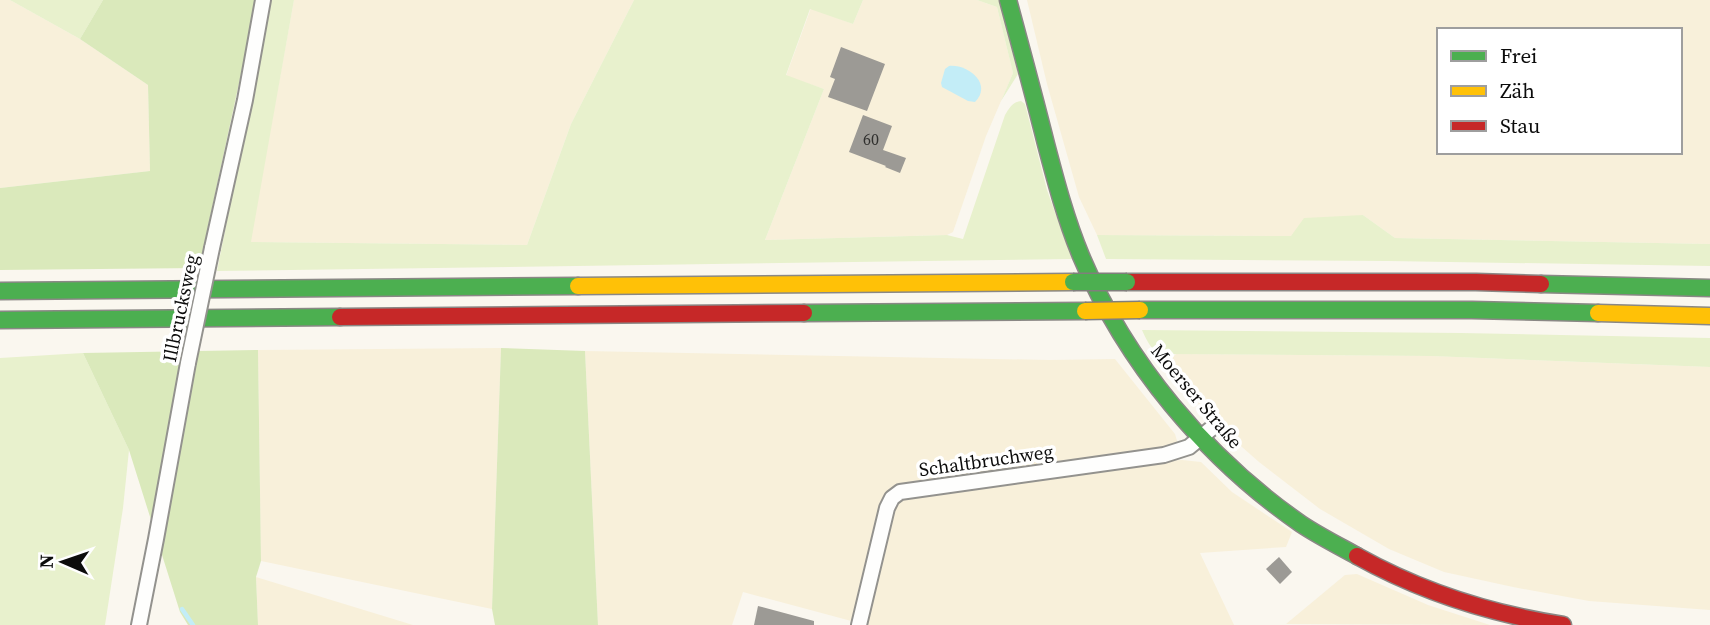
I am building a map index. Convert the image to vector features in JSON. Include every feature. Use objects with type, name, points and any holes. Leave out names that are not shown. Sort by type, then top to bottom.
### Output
[{"type":"main road","name":"Moerser Straße","points":[[1008,0],[1060,200],[1081,256],[1115,325],[1146,373],[1206,433],[1241,477],[1302,525],[1373,565],[1436,593],[1530,620],[1563,625]]},
{"type":"main road","points":[[0,291],[1073,282],[1476,282],[1710,288]]},
{"type":"main road","points":[[0,320],[1140,310],[1472,310],[1710,316]]},
{"type":"street","name":"Illbrucksweg","points":[[139,625],[188,363],[263,0]]},
{"type":"street","name":"Schaltbruchweg","points":[[859,625],[887,508],[892,498],[900,492],[1164,455],[1189,447],[1206,433]]},
{"type":"shaded area","points":[[0,0],[10,0],[80,39],[148,85],[150,171],[0,188]]},
{"type":"shaded area","points":[[294,0],[634,0],[571,124],[527,245],[250,242]]},
{"type":"shaded area","points":[[863,0],[977,0],[997,7],[1013,73],[986,136],[953,232],[947,235],[765,240],[824,89],[786,76],[811,8],[853,24]]},
{"type":"shaded area","points":[[1027,0],[1710,0],[1710,244],[1395,238],[1363,215],[1291,236],[1097,235],[1079,197],[1047,84]]},
{"type":"shaded area","points":[[501,348],[492,609],[261,561],[258,350]]},
{"type":"shaded area","points":[[585,351],[1115,359],[1175,434],[1178,444],[1169,450],[901,487],[888,492],[855,622],[743,592],[732,625],[598,625]]},
{"type":"shaded area","points":[[1176,354],[1431,356],[1710,367],[1710,610],[1589,601],[1513,587],[1444,572],[1389,549],[1320,509],[1259,462],[1217,425],[1180,382],[1170,366]]},
{"type":"shaded area","points":[[1147,462],[1201,462],[1232,492],[1292,532],[1286,547],[1200,553],[1234,625],[863,625],[892,510],[900,499]]},
{"type":"shaded area","points":[[1357,574],[1428,605],[1490,625],[1286,624],[1345,575]]},
{"type":"shaded area","points":[[256,577],[413,625],[258,625]]},
{"type":"green space","points":[[10,0],[103,0],[80,39]]},
{"type":"green space","points":[[103,0],[256,0],[199,268],[0,270],[0,188],[150,171],[148,85],[80,39]]},
{"type":"green space","points":[[271,0],[294,0],[251,242],[527,245],[571,124],[634,0],[863,0],[853,24],[810,9],[786,75],[824,89],[765,240],[947,235],[963,239],[1005,115],[1013,104],[1021,101],[1025,104],[1047,190],[1072,259],[217,271]]},
{"type":"green space","points":[[977,0],[999,0],[1018,74],[1001,101],[1013,73],[997,7]]},
{"type":"green space","points":[[1363,215],[1395,238],[1710,244],[1710,266],[1106,259],[1097,235],[1291,236],[1304,218]]},
{"type":"green space","points":[[1142,330],[1710,338],[1710,367],[1431,356],[1160,354],[1151,347]]},
{"type":"green space","points":[[501,348],[585,351],[598,625],[495,625],[492,609]]},
{"type":"green space","points":[[258,350],[261,561],[256,577],[258,625],[188,625],[180,612],[129,450],[83,353]]},
{"type":"green space","points":[[83,353],[129,450],[105,625],[0,625],[0,358]]},
{"type":"water","points":[[949,66],[964,68],[976,76],[981,88],[975,102],[942,87],[945,69]]},
{"type":"building","points":[[841,47],[885,64],[867,111],[828,97],[835,79],[830,77]]},
{"type":"building","points":[[863,115],[892,126],[883,150],[906,158],[900,173],[849,152]]},
{"type":"building","points":[[1279,557],[1292,572],[1280,584],[1266,569]]},
{"type":"building","points":[[758,606],[814,621],[814,625],[754,625]]},
{"type":"waterway","points":[[182,609],[193,625]]},
{"type":"traffic: fast","points":[[1008,0],[1071,229],[1099,296],[1121,334],[1172,405],[1233,469],[1301,524],[1357,556]]},
{"type":"traffic: fast","points":[[1073,282],[1127,282]]},
{"type":"traffic: fast","points":[[1541,284],[1710,288]]},
{"type":"traffic: fast","points":[[0,291],[578,286]]},
{"type":"traffic: fast","points":[[1140,310],[1472,310],[1598,313]]},
{"type":"traffic: fast","points":[[804,313],[1085,311]]},
{"type":"traffic: fast","points":[[0,320],[340,317]]},
{"type":"traffic: slow","points":[[578,286],[1073,282]]},
{"type":"traffic: slow","points":[[1085,311],[1140,310]]},
{"type":"traffic: slow","points":[[1598,313],[1710,316]]},
{"type":"traffic: jam","points":[[1127,282],[1541,284]]},
{"type":"traffic: jam","points":[[340,317],[804,313]]},
{"type":"traffic: jam","points":[[1357,556],[1381,569],[1457,600],[1563,625]]}]
